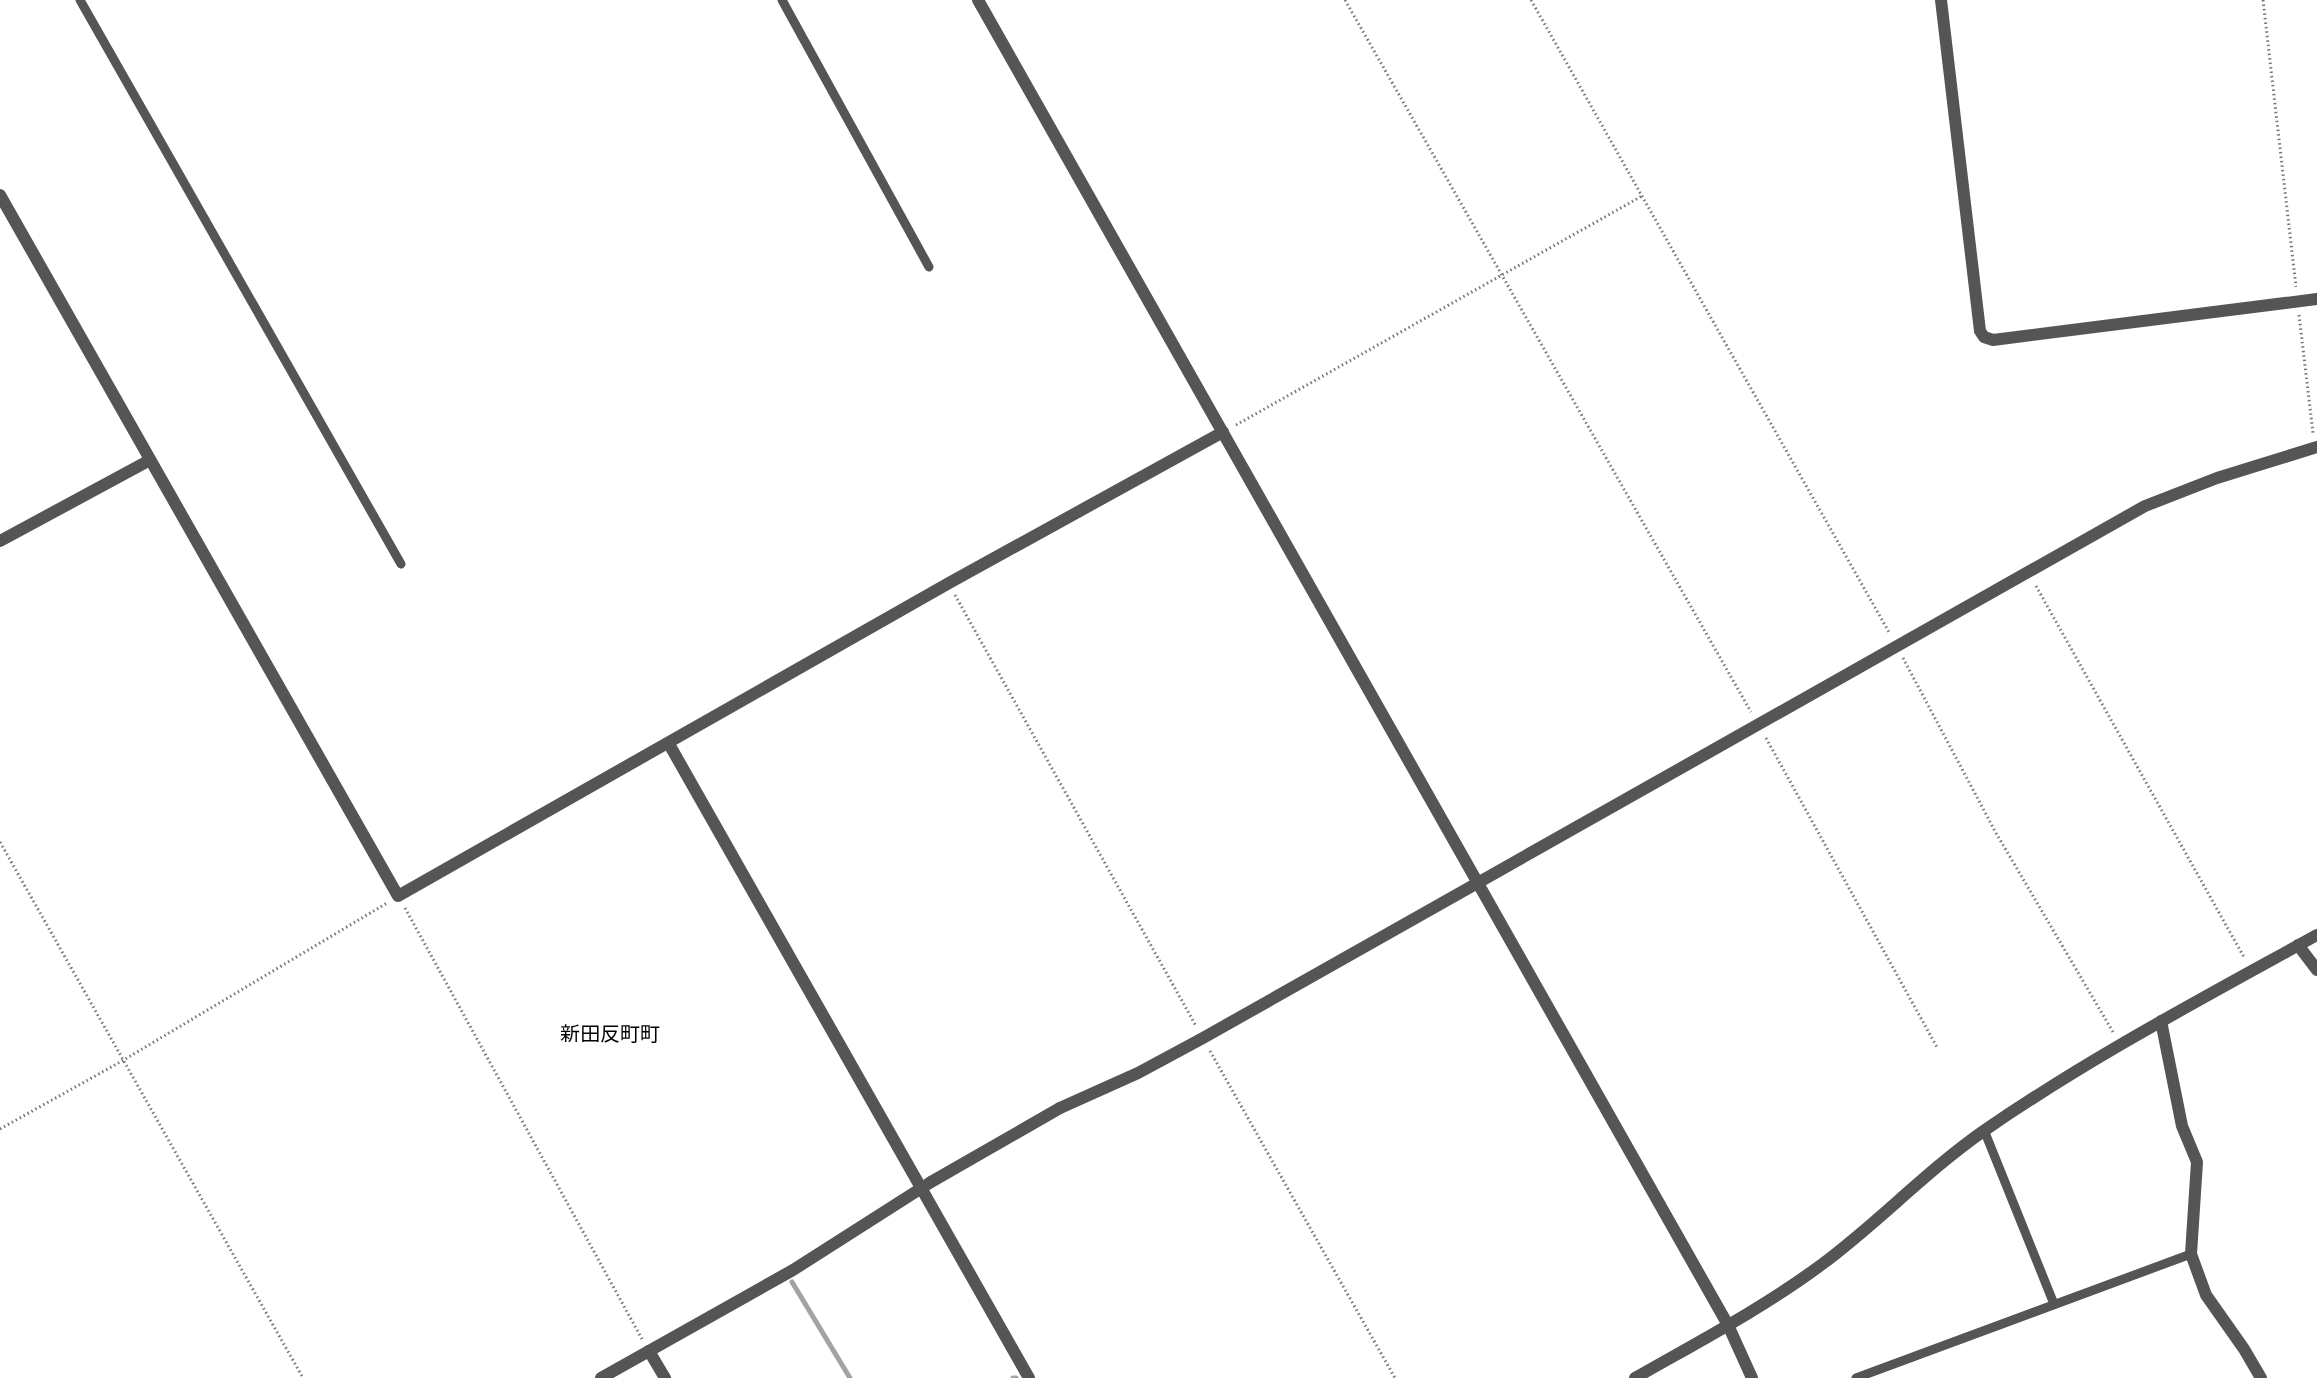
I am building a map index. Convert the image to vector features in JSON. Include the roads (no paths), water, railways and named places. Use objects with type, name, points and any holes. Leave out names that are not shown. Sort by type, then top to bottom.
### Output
[{"type":"street","points":[[978,0],[1728,1325],[1752,1378]]},
{"type":"street","points":[[1941,0],[1980,331],[1984,337],[1993,340],[2317,299]]},
{"type":"street","points":[[0,195],[398,896],[949,583],[1223,432]]},
{"type":"street","points":[[601,1378],[793,1270],[926,1185],[1060,1108],[1138,1073],[1203,1038],[1757,723],[2145,506],[2217,477],[2316,447]]},
{"type":"street","points":[[0,541],[150,460]]},
{"type":"street","points":[[669,744],[926,1185],[1029,1378]]},
{"type":"street","points":[[1635,1378],[1728,1325],[1821,1265],[1935,1166],[1984,1130],[2120,1044],[2317,935]]},
{"type":"street","points":[[2298,945],[2317,970]]},
{"type":"street","points":[[2161,1022],[2182,1126],[2198,1162],[2191,1254],[2206,1295],[2244,1349],[2261,1378]]},
{"type":"street","points":[[649,1351],[665,1378]]},
{"type":"lane","points":[[80,0],[401,564]]},
{"type":"lane","points":[[782,0],[929,267]]},
{"type":"lane","points":[[1984,1130],[2055,1304]]},
{"type":"lane","points":[[1856,1378],[2191,1254]]},
{"type":"waterway","points":[[792,1282],[850,1378]]},
{"type":"district","name":"新田反町町","points":[[610,1034]]}]
